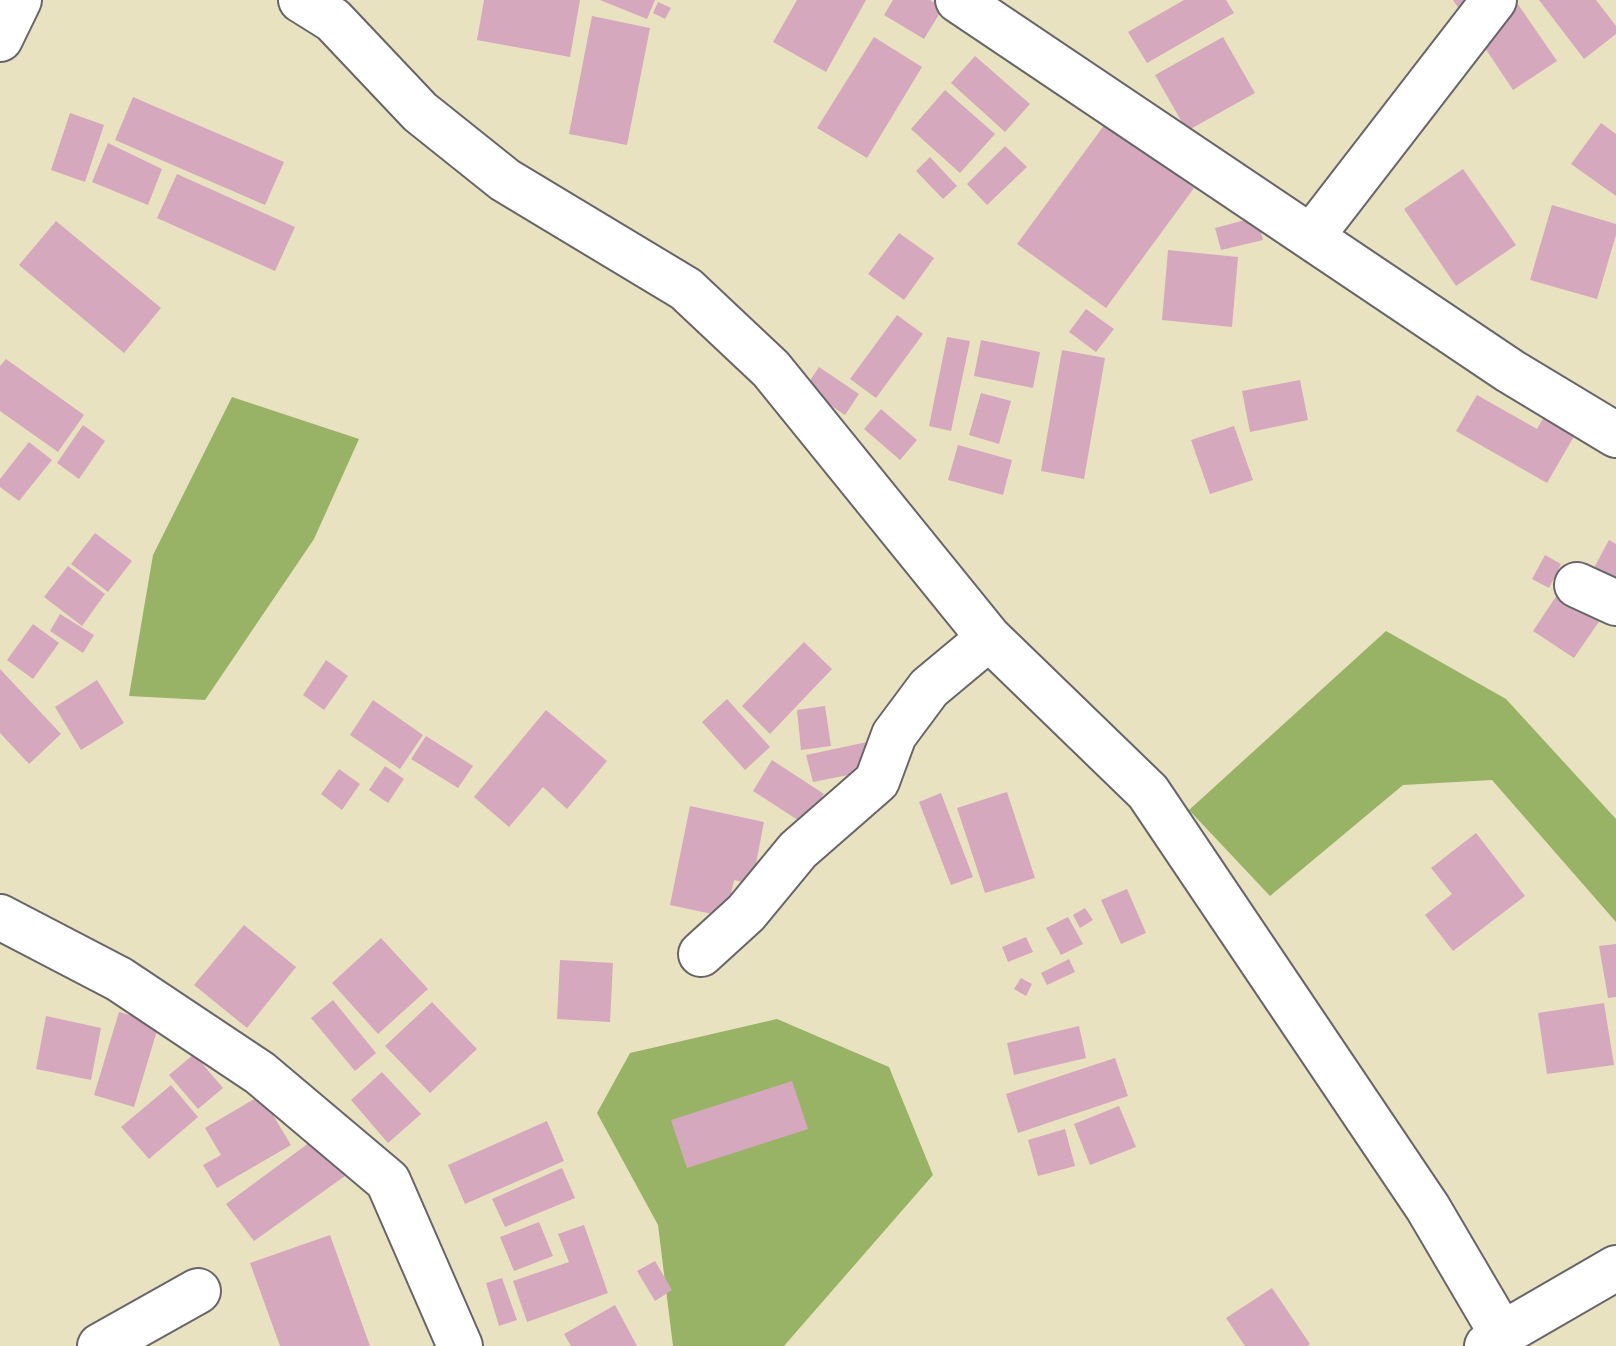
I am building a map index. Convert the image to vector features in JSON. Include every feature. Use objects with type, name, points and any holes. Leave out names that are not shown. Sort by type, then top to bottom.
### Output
[{"type":"street","points":[[0,39],[19,0]]},
{"type":"street","points":[[301,0],[333,20],[420,112],[505,180],[686,289],[771,369],[989,638],[1148,792],[1428,1208],[1494,1340],[1616,1268]]},
{"type":"street","points":[[958,0],[1510,371],[1616,435]]},
{"type":"street","points":[[1311,237],[1494,0]]},
{"type":"street","points":[[1577,585],[1616,603]]},
{"type":"street","points":[[701,954],[746,913],[798,850],[877,781],[894,735],[929,688],[989,638]]},
{"type":"street","points":[[0,917],[119,979],[260,1073],[388,1181],[460,1346]]},
{"type":"street","points":[[100,1346],[198,1291]]},
{"type":"green space","points":[[232,397],[359,439],[314,539],[205,700],[129,696],[153,555]]},
{"type":"green space","points":[[1386,631],[1506,699],[1616,819],[1616,922],[1492,780],[1403,785],[1270,896],[1189,810]]},
{"type":"green space","points":[[777,1019],[889,1067],[933,1175],[784,1346],[673,1346],[658,1225],[597,1113],[630,1053]]},
{"type":"building","points":[[484,0],[580,0],[570,57],[477,40]]},
{"type":"building","points":[[600,0],[655,0],[647,19]]},
{"type":"building","points":[[797,0],[866,0],[826,72],[773,42]]},
{"type":"building","points":[[893,0],[930,0],[943,8],[924,39],[884,15]]},
{"type":"building","points":[[1184,0],[1226,0],[1234,13],[1147,63],[1128,32]]},
{"type":"building","points":[[1453,0],[1515,0],[1557,61],[1513,90]]},
{"type":"building","points":[[1539,0],[1596,0],[1616,26],[1616,34],[1584,59]]},
{"type":"building","points":[[658,2],[671,8],[665,19],[653,13]]},
{"type":"building","points":[[592,16],[650,28],[627,145],[569,134]]},
{"type":"building","points":[[874,37],[922,67],[867,158],[817,128]]},
{"type":"building","points":[[1223,37],[1255,93],[1187,131],[1155,75]]},
{"type":"building","points":[[975,56],[1030,104],[1005,132],[951,83]]},
{"type":"building","points":[[945,90],[995,134],[960,173],[911,129]]},
{"type":"building","points":[[133,97],[284,162],[265,205],[115,140]]},
{"type":"building","points":[[70,113],[104,125],[85,182],[51,170]]},
{"type":"building","points":[[1601,123],[1616,134],[1616,196],[1571,164]]},
{"type":"building","points":[[1105,124],[1194,188],[1106,308],[1017,244]]},
{"type":"building","points":[[108,143],[162,169],[148,205],[92,182]]},
{"type":"building","points":[[1005,146],[1027,167],[987,205],[967,184]]},
{"type":"building","points":[[930,157],[957,186],[943,199],[916,171]]},
{"type":"building","points":[[1463,169],[1516,245],[1456,286],[1404,209]]},
{"type":"building","points":[[177,174],[295,227],[275,271],[157,218]]},
{"type":"building","points":[[1552,205],[1616,224],[1616,235],[1597,299],[1530,280]]},
{"type":"building","points":[[1257,217],[1263,240],[1221,250],[1215,228]]},
{"type":"building","points":[[56,221],[161,308],[124,353],[19,265]]},
{"type":"building","points":[[899,233],[934,258],[904,300],[868,274]]},
{"type":"building","points":[[1168,250],[1238,257],[1232,327],[1162,320]]},
{"type":"building","points":[[1086,309],[1114,329],[1096,352],[1069,332]]},
{"type":"building","points":[[897,315],[923,334],[876,398],[850,379]]},
{"type":"building","points":[[947,337],[970,341],[951,431],[929,426]]},
{"type":"building","points":[[981,340],[1040,352],[1033,388],[974,376]]},
{"type":"building","points":[[1062,350],[1105,358],[1084,479],[1041,471]]},
{"type":"building","points":[[6,359],[84,415],[58,452],[0,411],[0,366]]},
{"type":"building","points":[[819,367],[859,394],[845,415],[805,388]]},
{"type":"building","points":[[1300,380],[1308,420],[1250,432],[1242,391]]},
{"type":"building","points":[[981,393],[1011,401],[999,444],[969,435]]},
{"type":"building","points":[[1477,395],[1537,429],[1549,408],[1580,426],[1547,483],[1456,431]]},
{"type":"building","points":[[881,409],[917,440],[900,460],[864,429]]},
{"type":"building","points":[[83,425],[105,441],[79,479],[57,463]]},
{"type":"building","points":[[1234,426],[1253,480],[1210,494],[1191,440]]},
{"type":"building","points":[[29,442],[52,460],[19,501],[0,487],[0,479]]},
{"type":"building","points":[[958,445],[1012,460],[1003,495],[948,480]]},
{"type":"building","points":[[95,533],[132,561],[108,592],[71,564]]},
{"type":"building","points":[[1609,540],[1616,544],[1616,594],[1588,579]]},
{"type":"building","points":[[1545,555],[1561,564],[1549,588],[1532,579]]},
{"type":"building","points":[[68,566],[105,594],[82,626],[44,597]]},
{"type":"building","points":[[1565,583],[1607,610],[1574,658],[1533,631]]},
{"type":"building","points":[[60,614],[94,635],[83,653],[50,631]]},
{"type":"building","points":[[33,624],[59,643],[33,679],[7,660]]},
{"type":"building","points":[[804,642],[832,669],[770,734],[742,706]]},
{"type":"building","points":[[326,660],[348,676],[324,710],[303,695]]},
{"type":"building","points":[[0,669],[61,734],[29,764],[0,733]]},
{"type":"building","points":[[97,680],[124,723],[81,750],[55,707]]},
{"type":"building","points":[[727,699],[770,747],[745,770],[702,722]]},
{"type":"building","points":[[373,700],[423,735],[400,769],[350,735]]},
{"type":"building","points":[[825,706],[831,746],[801,750],[797,710]]},
{"type":"building","points":[[546,710],[607,761],[567,809],[543,787],[509,827],[474,797]]},
{"type":"building","points":[[426,736],[473,766],[458,788],[411,759]]},
{"type":"building","points":[[872,741],[878,769],[813,782],[806,755]]},
{"type":"building","points":[[772,760],[824,794],[804,824],[753,791]]},
{"type":"building","points":[[385,766],[404,779],[388,803],[369,790]]},
{"type":"building","points":[[339,769],[360,784],[342,810],[321,794]]},
{"type":"building","points":[[1007,792],[1035,878],[985,893],[957,808]]},
{"type":"building","points":[[941,793],[973,877],[951,885],[919,802]]},
{"type":"building","points":[[690,806],[764,822],[752,884],[734,880],[726,917],[670,905]]},
{"type":"building","points":[[1476,833],[1525,896],[1453,951],[1425,915],[1452,894],[1431,868]]},
{"type":"building","points":[[1127,889],[1146,933],[1121,944],[1101,900]]},
{"type":"building","points":[[1085,908],[1093,920],[1080,928],[1073,915]]},
{"type":"building","points":[[1068,917],[1083,944],[1061,955],[1046,928]]},
{"type":"building","points":[[244,925],[296,967],[247,1028],[194,985]]},
{"type":"building","points":[[1026,937],[1033,952],[1008,962],[1002,947]]},
{"type":"building","points":[[381,938],[428,989],[378,1034],[332,983]]},
{"type":"building","points":[[1616,944],[1616,997],[1608,998],[1599,946]]},
{"type":"building","points":[[1069,959],[1075,972],[1047,985],[1041,973]]},
{"type":"building","points":[[560,960],[613,963],[610,1022],[557,1019]]},
{"type":"building","points":[[1021,978],[1032,984],[1026,996],[1014,989]]},
{"type":"building","points":[[333,1000],[376,1053],[355,1071],[311,1018]]},
{"type":"building","points":[[432,1002],[477,1049],[430,1093],[385,1046]]},
{"type":"building","points":[[1604,1003],[1614,1065],[1547,1074],[1538,1013]]},
{"type":"building","points":[[119,1012],[159,1024],[134,1107],[94,1095]]},
{"type":"building","points":[[46,1016],[101,1028],[91,1080],[36,1069]]},
{"type":"building","points":[[1079,1026],[1086,1058],[1014,1075],[1007,1043]]},
{"type":"building","points":[[194,1054],[223,1088],[198,1109],[169,1075]]},
{"type":"building","points":[[1115,1058],[1128,1096],[1018,1133],[1006,1094]]},
{"type":"building","points":[[382,1072],[421,1114],[388,1143],[351,1100]]},
{"type":"building","points":[[792,1081],[808,1129],[687,1168],[671,1120]]},
{"type":"building","points":[[171,1085],[198,1117],[149,1159],[121,1127]]},
{"type":"building","points":[[261,1095],[291,1145],[217,1188],[203,1165],[221,1155],[205,1128]]},
{"type":"building","points":[[1119,1106],[1136,1147],[1090,1165],[1074,1124]]},
{"type":"building","points":[[547,1121],[564,1161],[465,1204],[448,1165]]},
{"type":"building","points":[[1065,1129],[1075,1166],[1038,1176],[1028,1140]]},
{"type":"building","points":[[317,1137],[345,1176],[254,1241],[226,1204]]},
{"type":"building","points":[[562,1168],[575,1198],[505,1227],[492,1199]]},
{"type":"building","points":[[539,1222],[553,1256],[514,1271],[500,1237]]},
{"type":"building","points":[[584,1225],[608,1293],[527,1322],[513,1281],[569,1262],[558,1234]]},
{"type":"building","points":[[330,1235],[370,1346],[280,1346],[250,1263]]},
{"type":"building","points":[[655,1261],[672,1290],[655,1301],[637,1271]]},
{"type":"building","points":[[502,1278],[517,1320],[499,1326],[486,1283]]},
{"type":"building","points":[[1272,1288],[1310,1344],[1307,1346],[1245,1346],[1226,1318]]},
{"type":"building","points":[[615,1305],[637,1346],[571,1346],[564,1334]]}]
